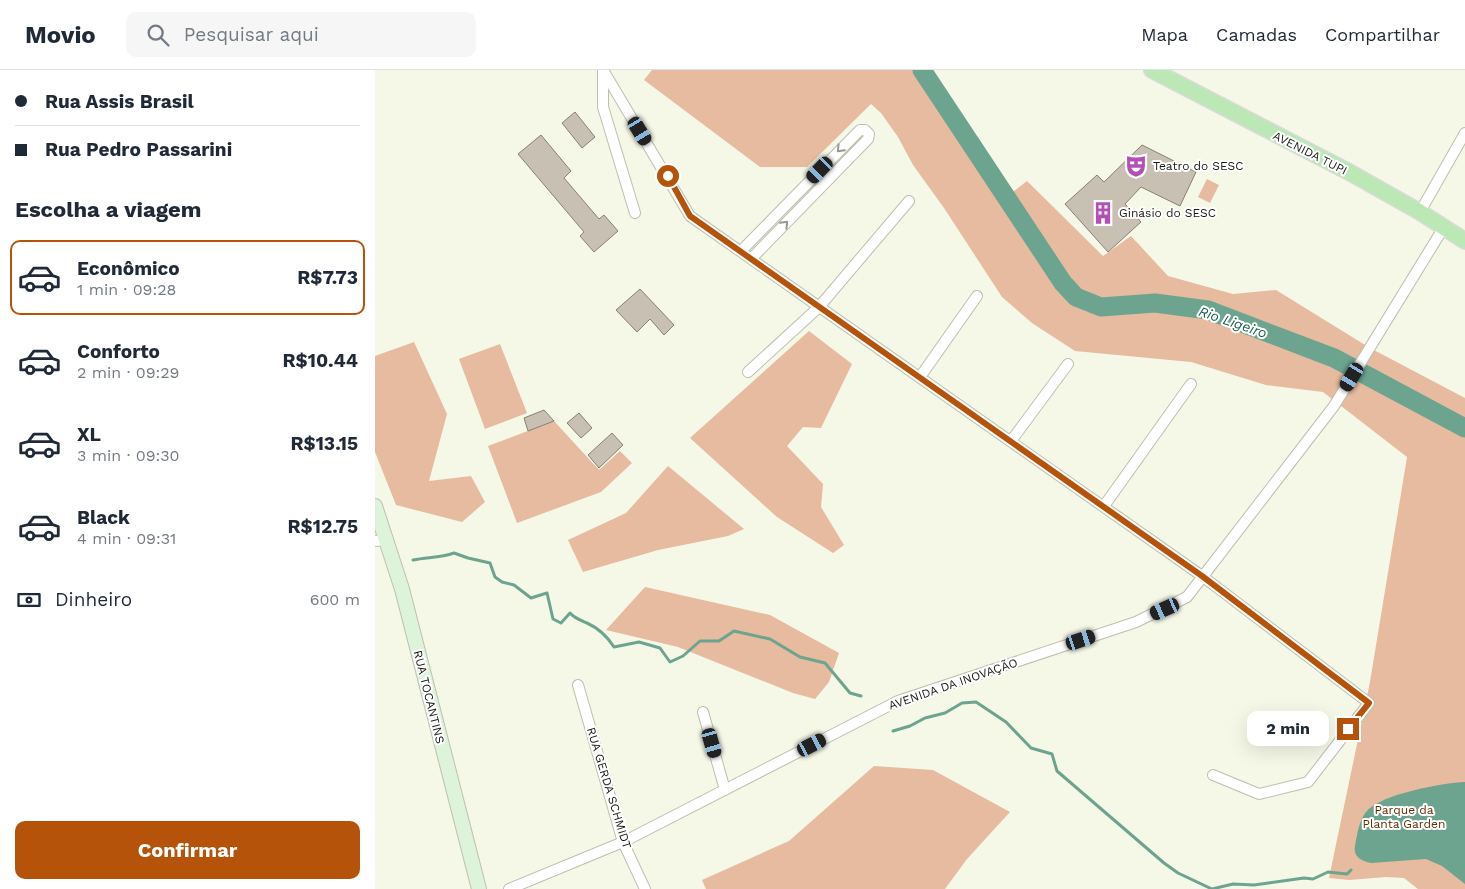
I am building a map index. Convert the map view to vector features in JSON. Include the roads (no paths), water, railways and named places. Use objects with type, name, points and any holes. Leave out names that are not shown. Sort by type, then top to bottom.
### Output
[{"type":"main road","name":"AVENIDA TUPI","points":[[1152,70],[1349,172],[1420,212],[1465,241]]},
{"type":"main road","name":"RUA TOCANTINS","points":[[375,506],[381,541],[402,589],[479,889]]},
{"type":"street","points":[[603,70],[603,107],[635,213]]},
{"type":"street","points":[[603,70],[690,216],[1202,576],[1369,703],[1308,782],[1259,794],[1213,776]]},
{"type":"street","points":[[741,251],[860,130],[865,130],[869,134],[868,139],[751,258]]},
{"type":"street","points":[[1420,212],[1465,133]]},
{"type":"street","points":[[748,372],[819,307],[909,201]]},
{"type":"street","name":"AVENIDA DA INOVAÇÃO","points":[[509,889],[623,842],[898,701],[1136,622],[1187,596],[1334,406],[1444,227]]},
{"type":"street","points":[[920,378],[977,296]]},
{"type":"street","points":[[1011,441],[1068,364]]},
{"type":"street","points":[[1104,506],[1191,384]]},
{"type":"street","name":"RUA GERDA SCHMIDT","points":[[579,685],[623,842],[645,889]]},
{"type":"street","points":[[703,712],[725,790]]},
{"type":"waterway","name":"Rio Ligeiro","points":[[922,70],[1063,283],[1076,297],[1101,307],[1155,303],[1208,310],[1334,358],[1465,428]]},
{"type":"waterway","points":[[413,560],[454,553],[490,563],[495,577],[502,582],[514,585],[531,598],[547,593],[553,619],[561,623],[570,613],[575,618],[599,630],[614,647],[639,642],[660,648],[670,662],[683,656],[700,641],[719,641],[734,631],[770,639],[800,657],[825,663],[850,693],[861,696]]},
{"type":"waterway","points":[[893,731],[910,726],[925,718],[945,713],[962,703],[976,702],[1006,722],[1031,748],[1052,754],[1057,771],[1164,863],[1178,873],[1212,889],[1233,884],[1254,885],[1304,878],[1313,879],[1328,872],[1347,874],[1351,870]]},
{"type":"place","name":"Teatro do SESC","points":[[1136,166]]},
{"type":"place","name":"Ginásio do SESC","points":[[1103,213]]},
{"type":"park label","name":"Parque da Planta Garden","points":[[1404,817]]}]
